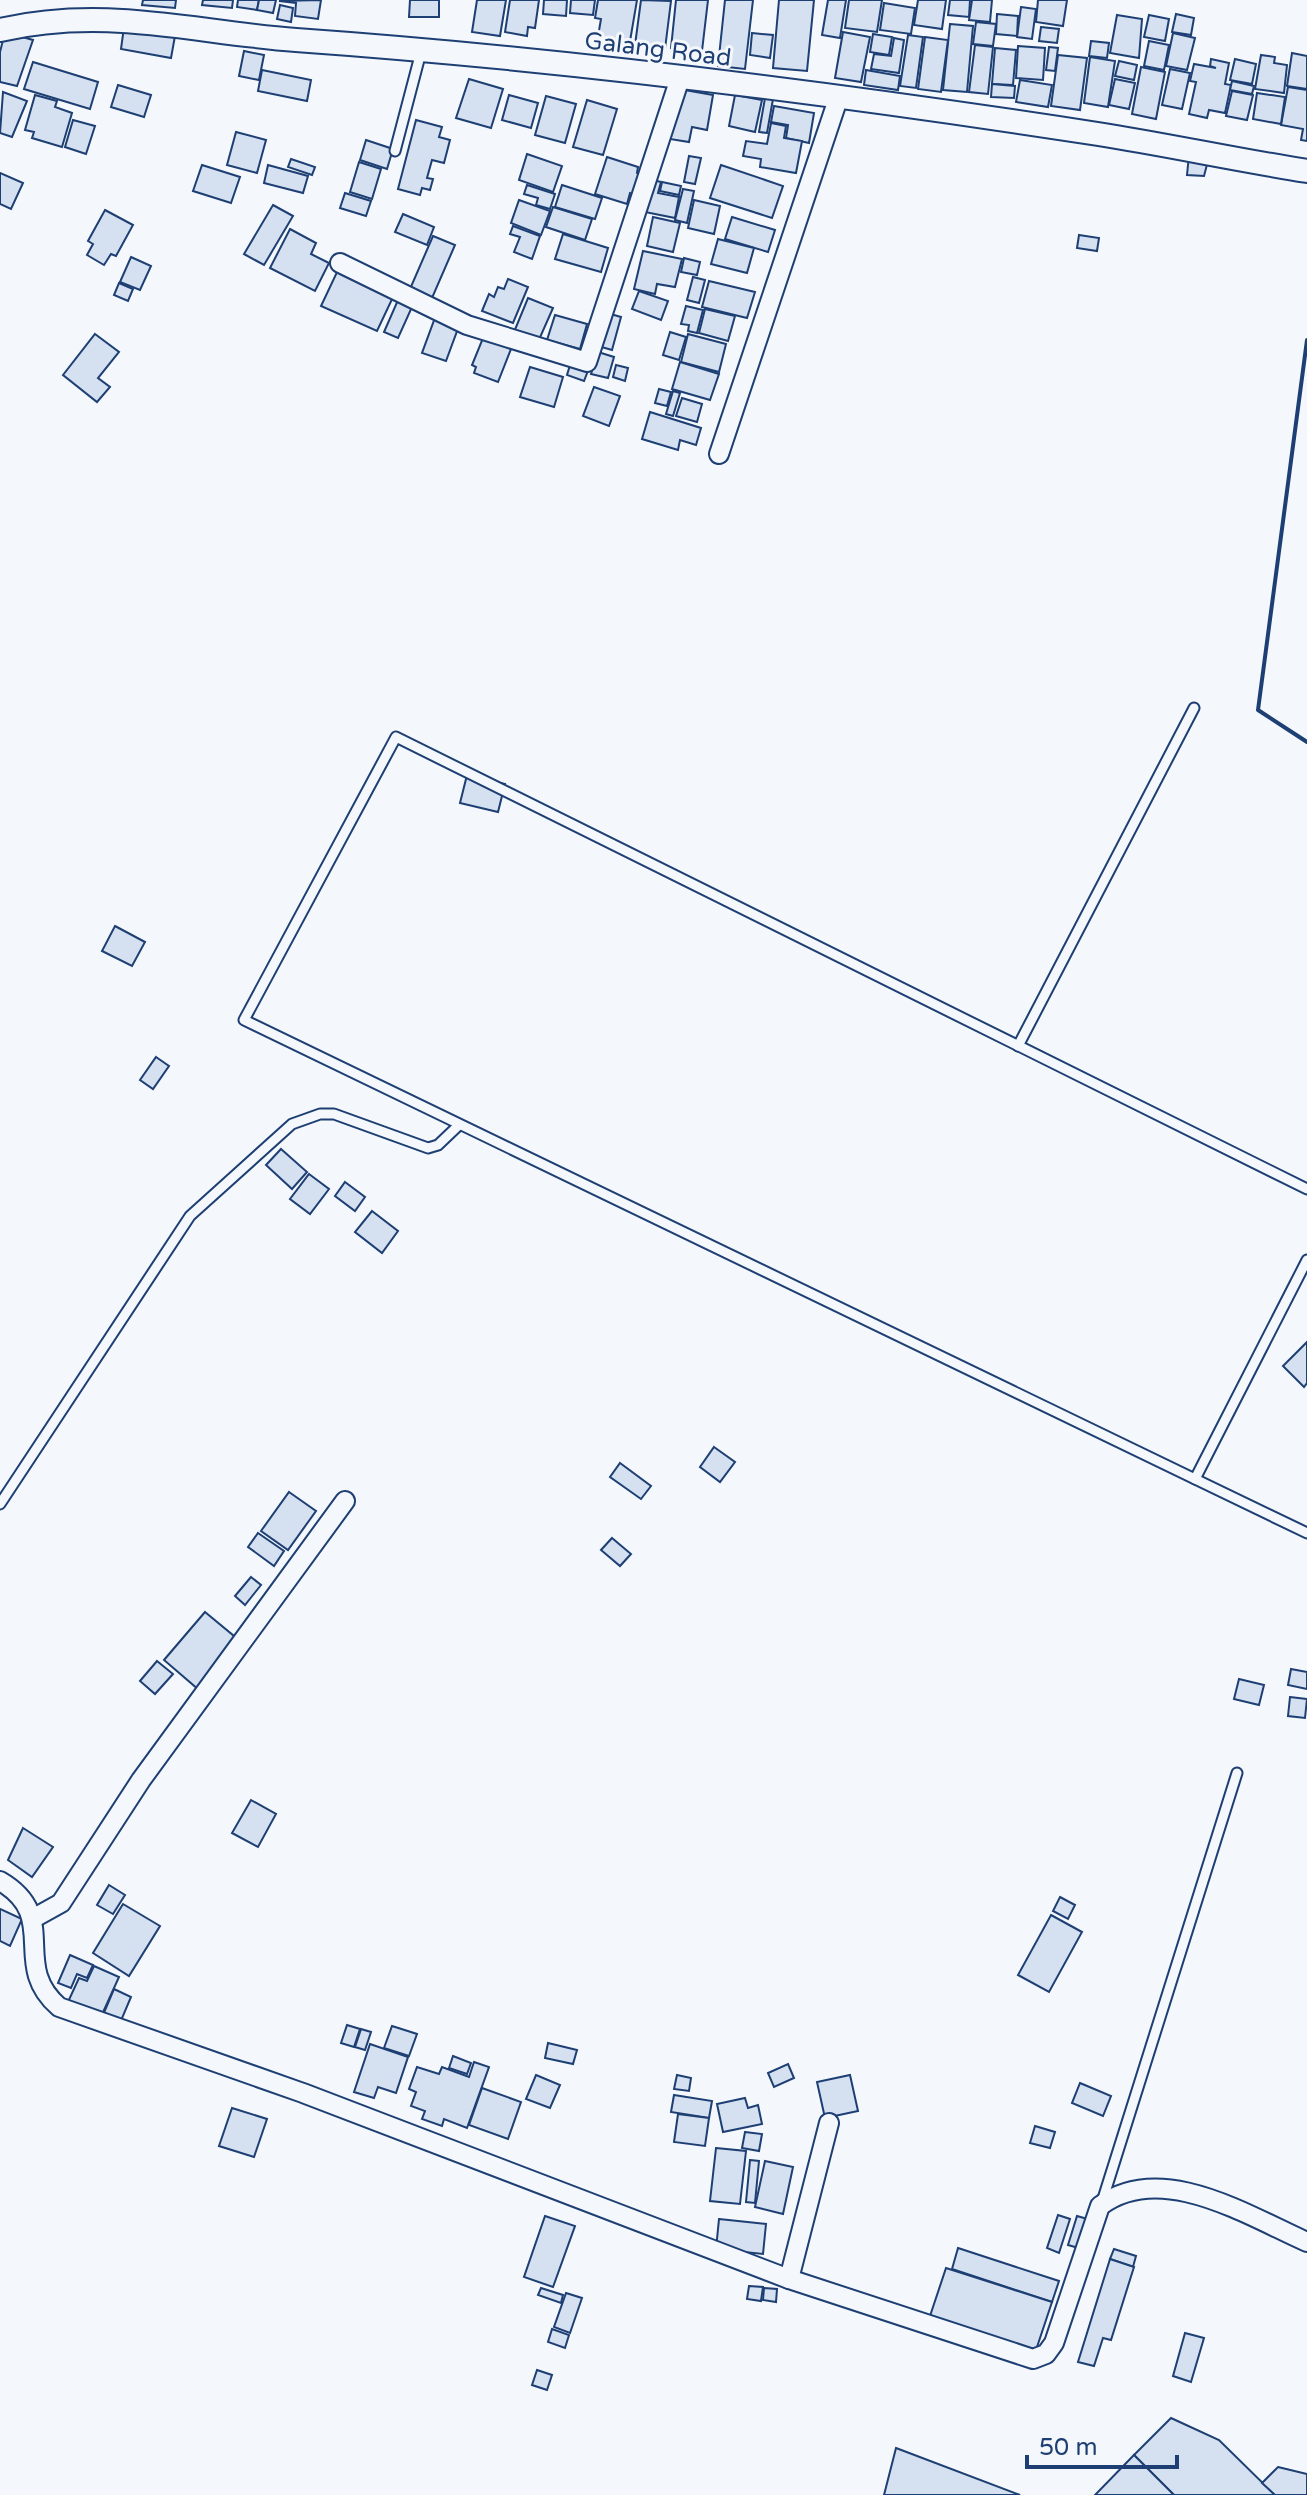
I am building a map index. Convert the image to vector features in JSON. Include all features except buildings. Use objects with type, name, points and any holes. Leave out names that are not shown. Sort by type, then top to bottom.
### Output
[{"type":"street","name":"Galang Road","points":[[0,30],[40,21],[120,18],[260,37],[422,49],[839,96],[1101,135],[1307,171]]},
{"type":"street","points":[[340,263],[467,325],[587,362],[680,78]]},
{"type":"street","points":[[719,454],[839,96]]},
{"type":"street","points":[[34,1918],[61,1903],[141,1780],[345,1501]]},
{"type":"street","points":[[0,1881],[27,1902],[34,1918],[35,1974],[42,1992],[59,2007],[303,2093],[789,2279],[1033,2359],[1046,2354],[1054,2343],[1100,2206],[1119,2192],[1163,2188],[1206,2198],[1307,2242]]},
{"type":"street","points":[[789,2279],[829,2123]]},
{"type":"lane","points":[[395,151],[422,49]]},
{"type":"lane","points":[[1018,1046],[1194,708]]},
{"type":"lane","points":[[1307,1189],[396,737],[244,1020],[1307,1533]]},
{"type":"lane","points":[[0,1504],[190,1216],[292,1124],[320,1114],[334,1114],[428,1148],[438,1145],[459,1125]]},
{"type":"lane","points":[[1195,1479],[1307,1260]]},
{"type":"lane","points":[[1100,2206],[1237,1773]]},
{"type":"wall","points":[[1307,340],[1258,710],[1307,742]]}]
